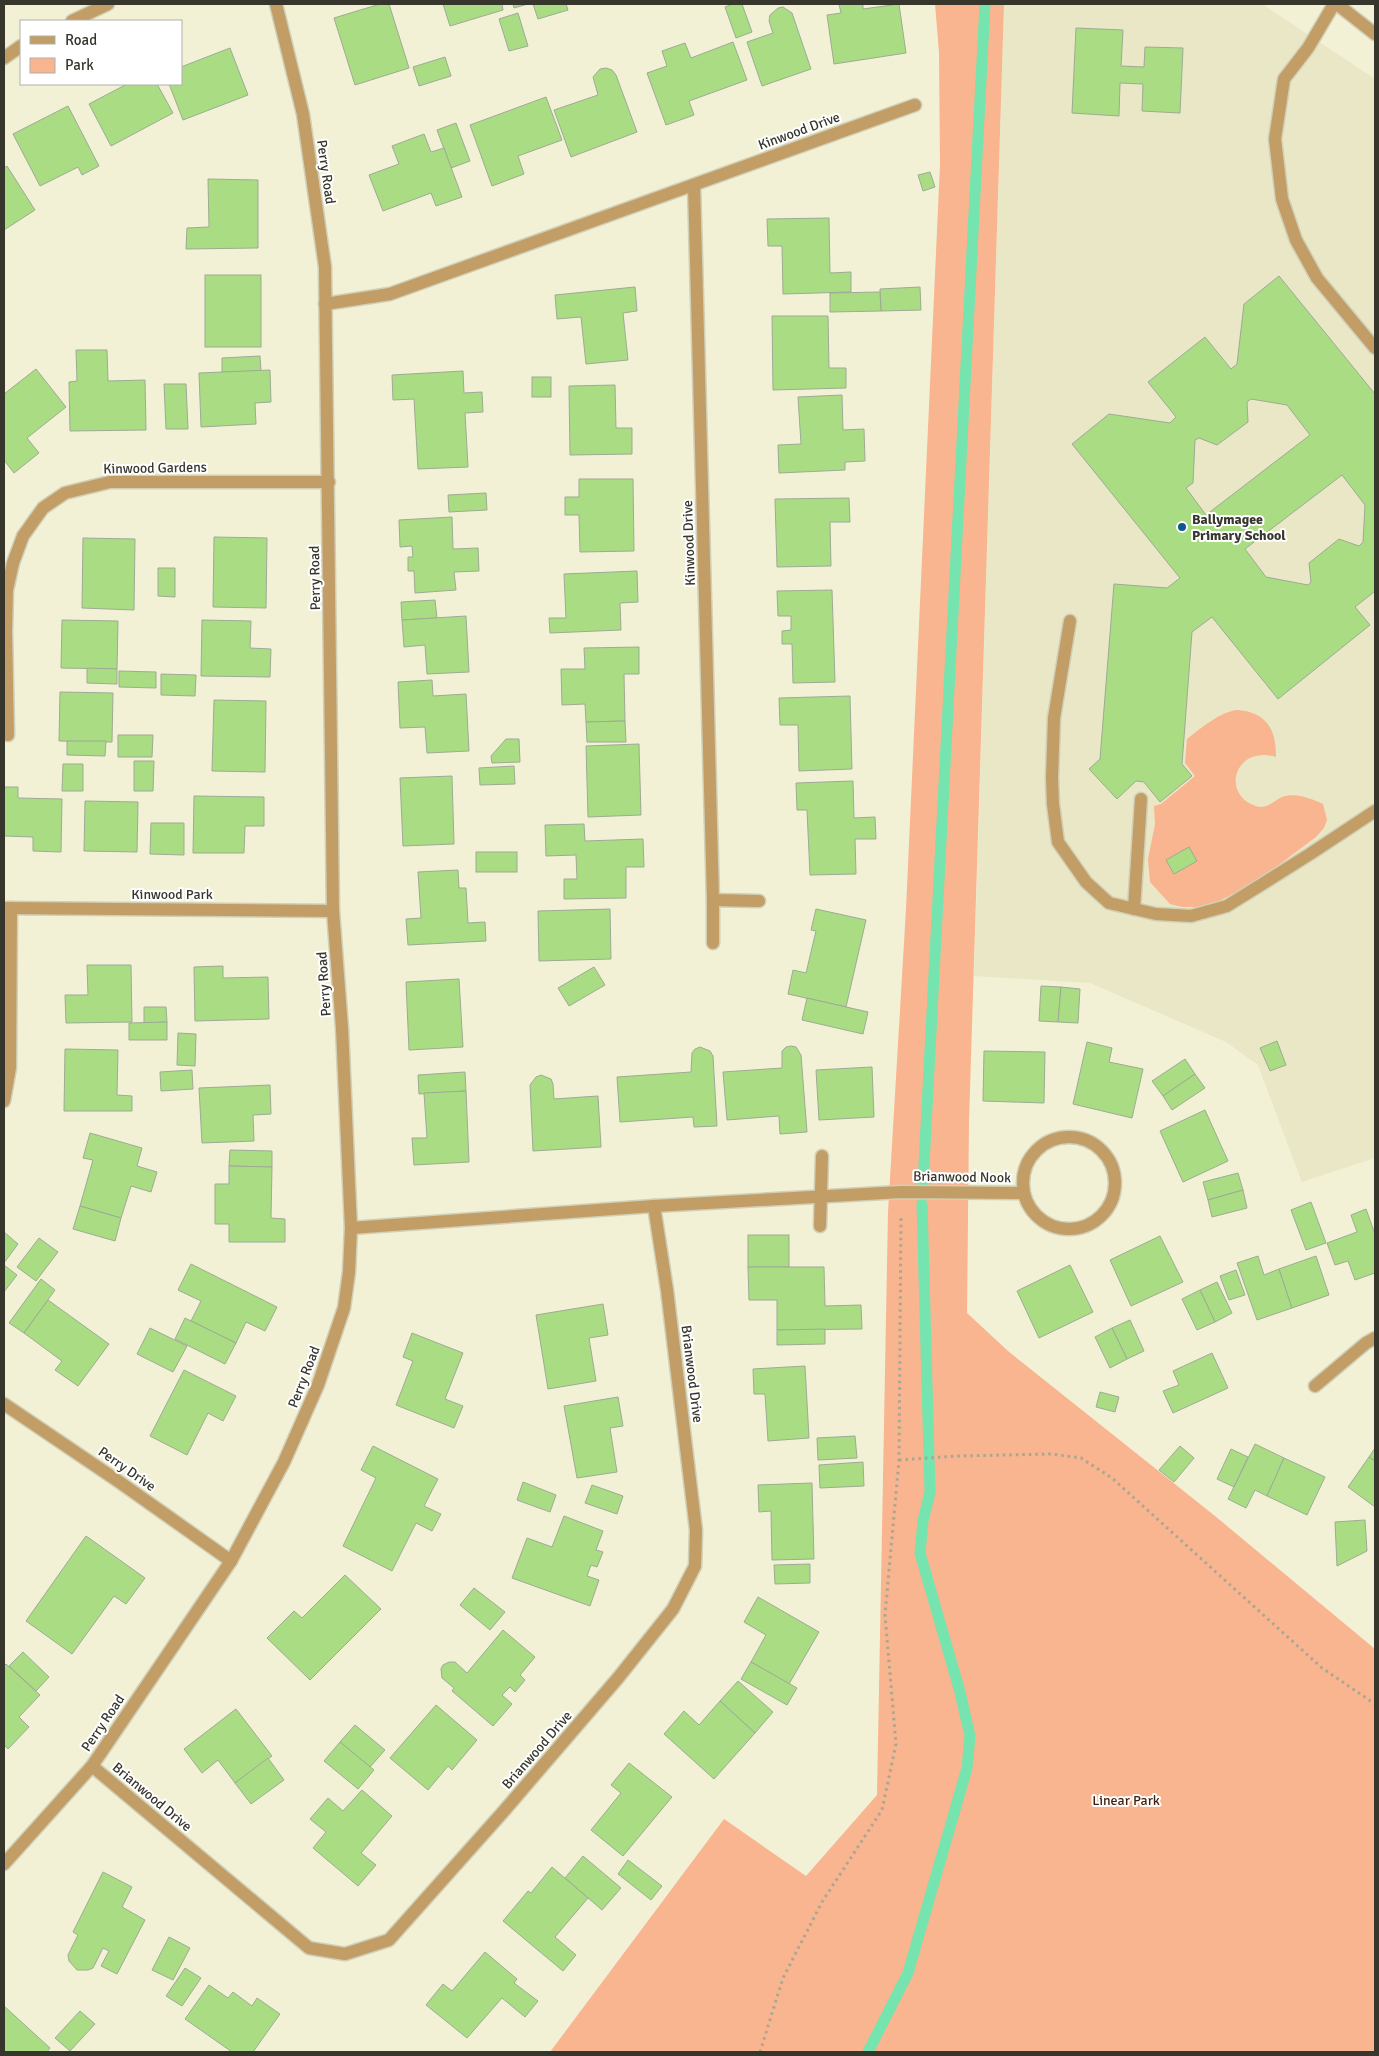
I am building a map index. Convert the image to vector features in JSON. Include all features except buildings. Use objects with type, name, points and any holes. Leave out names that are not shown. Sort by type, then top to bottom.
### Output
[{"type":"street","points":[[74,20],[108,4]]},
{"type":"street","name":"Perry Road","points":[[4,1864],[92,1766],[231,1561],[284,1462],[318,1385],[344,1308],[350,1272],[351,1228],[342,1028],[334,910],[325,267],[303,114],[276,4]]},
{"type":"street","points":[[1375,34],[1336,4],[1308,48],[1284,79],[1275,139],[1282,199],[1296,240],[1317,278],[1375,348]]},
{"type":"street","points":[[4,58],[20,47]]},
{"type":"street","name":"Kinwood Drive","points":[[325,304],[390,294],[914,105]]},
{"type":"street","name":"Kinwood Drive","points":[[694,185],[713,943]]},
{"type":"street","name":"Kinwood Gardens","points":[[8,735],[7,590],[13,563],[23,536],[43,508],[65,493],[110,482],[329,482]]},
{"type":"street","points":[[1070,621],[1054,718],[1052,778],[1058,842],[1086,882],[1109,903],[1156,914],[1191,916],[1227,906],[1375,811]]},
{"type":"street","points":[[1134,909],[1141,799]]},
{"type":"street","points":[[713,900],[759,901]]},
{"type":"street","name":"Kinwood Park","points":[[4,1101],[10,1068],[7,908],[334,910]]},
{"type":"street","name":"Brianwood Nook","points":[[1062,1137],[1084,1140],[1103,1152],[1111,1164],[1115,1179],[1114,1195],[1108,1209],[1097,1220],[1083,1228],[1068,1230],[1052,1227],[1039,1219],[1028,1207],[1023,1193],[1022,1178],[1026,1163],[1035,1151],[1047,1142],[1062,1137]]},
{"type":"street","points":[[820,1226],[822,1156]]},
{"type":"street","points":[[351,1228],[654,1206],[901,1192]]},
{"type":"street","name":"Brianwood Nook","points":[[901,1192],[1023,1193]]},
{"type":"street","name":"Brianwood Drive","points":[[92,1766],[309,1948],[345,1954],[389,1940],[503,1812],[618,1678],[673,1609],[695,1566],[696,1530],[667,1290],[654,1206]]},
{"type":"street","points":[[1314,1386],[1366,1343],[1375,1338]]},
{"type":"street","name":"Perry Drive","points":[[4,1404],[118,1481],[231,1561]]},
{"type":"path","points":[[760,2052],[783,1978],[822,1902],[882,1810],[896,1744],[886,1615],[899,1460],[901,1192]]},
{"type":"path","points":[[899,1460],[957,1456],[1051,1454],[1081,1458],[1112,1478],[1322,1668],[1375,1704]]},
{"type":"shaded area","name":"Ballymagee Primary School","points":[[1004,4],[1262,4],[1375,79],[1375,1158],[1302,1182],[1258,1065],[1226,1042],[1090,983],[974,976]]},
{"type":"green space","name":"Linear Park","points":[[935,4],[1004,4],[969,1121],[967,1313],[1008,1351],[1215,1516],[1375,1649],[1375,2052],[550,2052],[724,1819],[806,1876],[877,1795],[888,1212],[906,909],[940,165],[939,52]]},
{"type":"green space","points":[[1236,710],[1247,711],[1262,718],[1272,730],[1276,747],[1276,757],[1263,755],[1252,757],[1243,763],[1238,770],[1236,779],[1237,789],[1242,797],[1251,804],[1264,807],[1282,797],[1292,795],[1303,797],[1323,804],[1327,820],[1324,828],[1316,837],[1256,882],[1207,907],[1182,907],[1170,904],[1150,882],[1148,859],[1155,824],[1154,806],[1161,804],[1195,776],[1185,763],[1187,739],[1217,718]]},
{"type":"waterway","points":[[923,1184],[985,4]]},
{"type":"waterway","points":[[868,2052],[908,1973],[967,1768],[970,1736],[960,1692],[920,1553],[923,1521],[930,1492],[922,1204]]},
{"type":"place","name":"Ballymagee Primary School","points":[[1182,527]]}]
